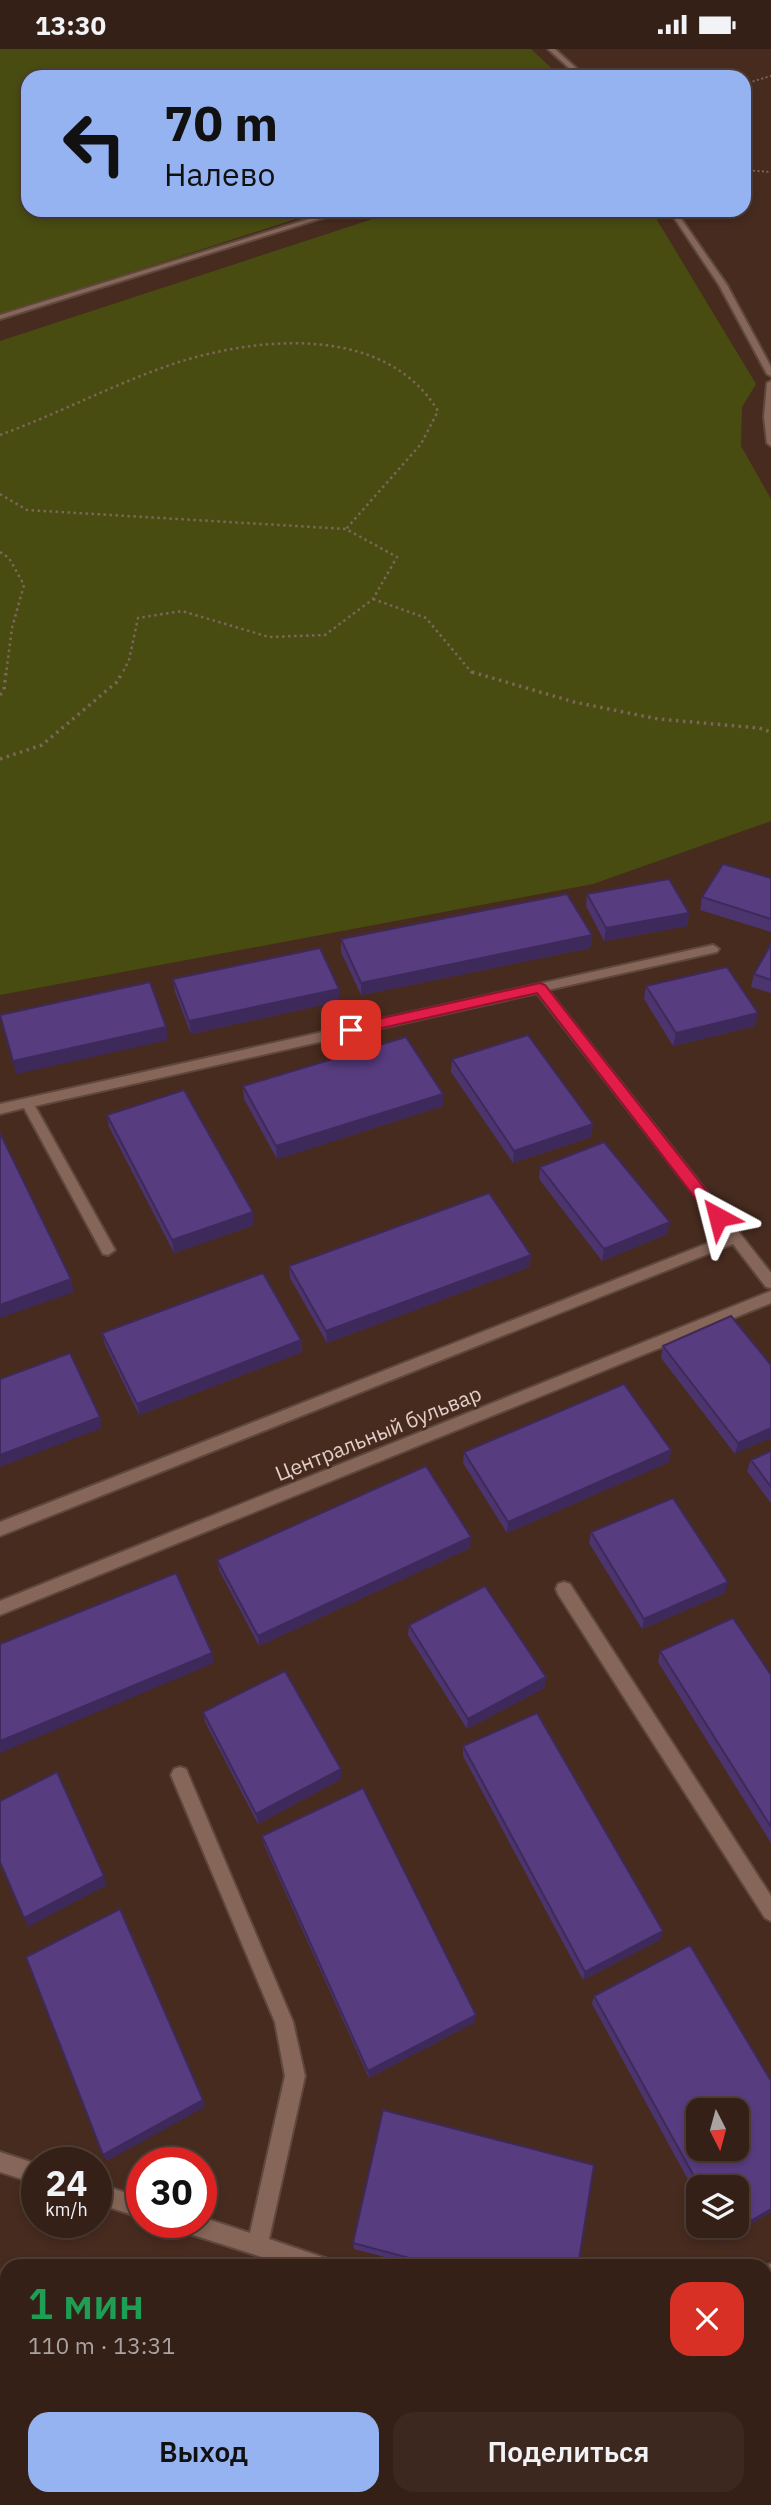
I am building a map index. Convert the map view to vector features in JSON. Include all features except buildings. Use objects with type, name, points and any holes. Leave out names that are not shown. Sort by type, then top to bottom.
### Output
[{"type":"street","points":[[551,49],[575,70]]},
{"type":"street","points":[[0,317],[322,217]]},
{"type":"street","points":[[677,217],[723,285],[771,375]]},
{"type":"street","points":[[771,383],[768,417],[771,443]]},
{"type":"street","points":[[0,1109],[713,949]]},
{"type":"street","points":[[540,988],[771,1283]]},
{"type":"street","points":[[27,1103],[108,1250]]},
{"type":"street","points":[[0,1529],[735,1238]]},
{"type":"street","name":"Центральный бульвар","points":[[0,1608],[771,1297]]},
{"type":"street","points":[[564,1589],[771,1912]]},
{"type":"street","points":[[180,1775],[284,2022],[295,2076],[258,2245]]},
{"type":"street","points":[[0,2162],[21,2169]]},
{"type":"street","points":[[217,2232],[300,2259]]},
{"type":"path","points":[[751,82],[771,76]]},
{"type":"path","points":[[751,170],[771,171]]},
{"type":"path","points":[[0,435],[178,363],[220,353],[326,344],[386,360],[430,394],[438,411],[421,444],[346,529]]},
{"type":"path","points":[[0,494],[27,510],[346,529],[397,557],[373,599],[325,635],[269,637],[182,611],[138,618],[129,660],[118,681],[42,745],[0,759]]},
{"type":"path","points":[[0,552],[9,558],[24,585],[12,628],[4,690],[0,695]]},
{"type":"path","points":[[373,599],[426,618],[474,675],[574,702],[658,719],[759,728],[771,732]]},
{"type":"green space","points":[[0,49],[531,49],[554,70],[21,70],[21,217],[301,217],[0,315]]},
{"type":"green space","points":[[379,217],[655,217],[756,384],[742,407],[741,446],[771,499],[771,821],[593,884],[0,995],[0,341]]},
{"type":"route","points":[[351,1030],[540,988],[718,1217]]}]
